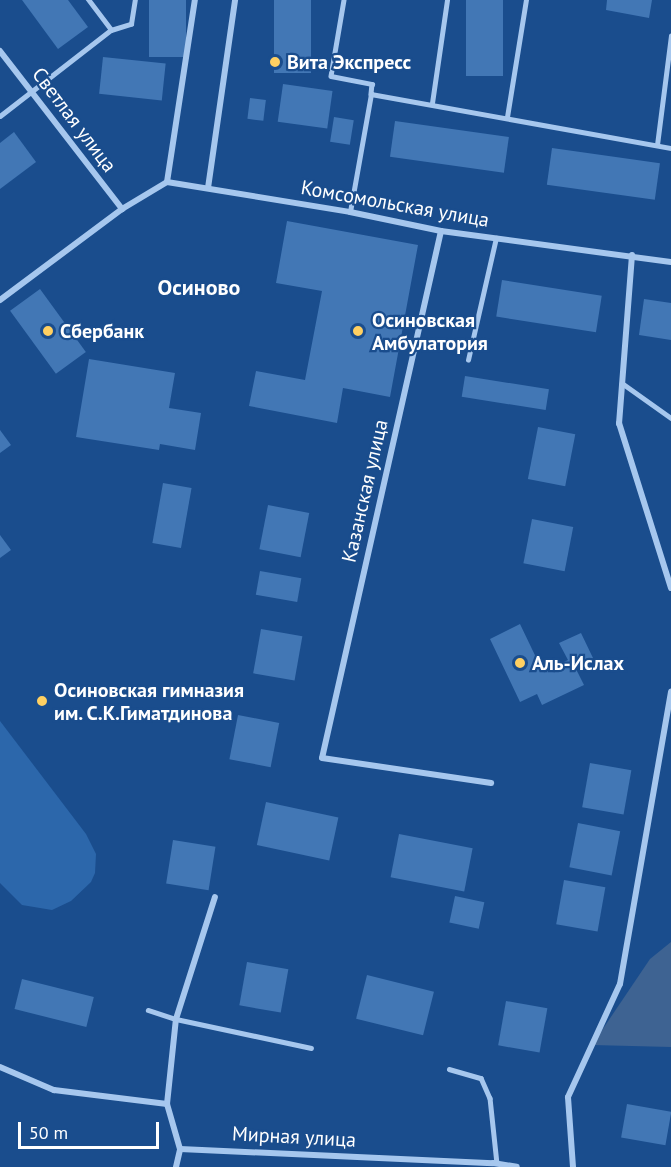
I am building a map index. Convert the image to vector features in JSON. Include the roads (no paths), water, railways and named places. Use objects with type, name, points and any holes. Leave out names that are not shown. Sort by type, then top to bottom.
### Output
[{"type":"street","points":[[0,300],[122,209],[167,182],[195,0]]},
{"type":"street","points":[[208,188],[235,0]]},
{"type":"street","name":"Светлая улица","points":[[0,51],[122,209]]},
{"type":"street","name":"Комсомольская улица","points":[[167,182],[350,212],[441,231],[671,262]]},
{"type":"street","name":"Казанская улица","points":[[441,231],[322,758],[491,783]]},
{"type":"street","points":[[632,255],[619,423],[671,588]]},
{"type":"street","points":[[573,1167],[568,1097],[620,984],[671,691]]},
{"type":"street","points":[[176,1167],[180,1149],[167,1104],[176,1019],[215,897]]},
{"type":"street","points":[[0,1067],[54,1090],[167,1104]]},
{"type":"street","name":"Мирная улица","points":[[180,1149],[497,1163],[517,1167]]},
{"type":"lane","points":[[88,0],[111,30]]},
{"type":"lane","points":[[0,116],[111,30],[130,24],[135,0]]},
{"type":"lane","points":[[344,0],[331,76],[372,84],[350,212]]},
{"type":"lane","points":[[432,103],[447,0]]},
{"type":"lane","points":[[507,117],[526,0]]},
{"type":"lane","points":[[657,145],[671,36]]},
{"type":"lane","points":[[371,94],[432,103],[671,148]]},
{"type":"lane","points":[[468,360],[496,238]]},
{"type":"lane","points":[[622,383],[671,418]]},
{"type":"lane","points":[[148,1010],[176,1019],[311,1048]]},
{"type":"lane","points":[[449,1069],[481,1078],[490,1098],[497,1163]]},
{"type":"place","name":"Вита Экспресс","points":[[275,62]]},
{"type":"place","name":"Сбербанк","points":[[48,331]]},
{"type":"place","name":"Осиновская Амбулатория","points":[[358,331]]},
{"type":"place","name":"Аль-Ислах","points":[[520,663]]},
{"type":"place","name":"Осиновская гимназия им. С.К.Гиматдинова","points":[[42,701]]},
{"type":"district","name":"Осиново","points":[[199,288]]}]
